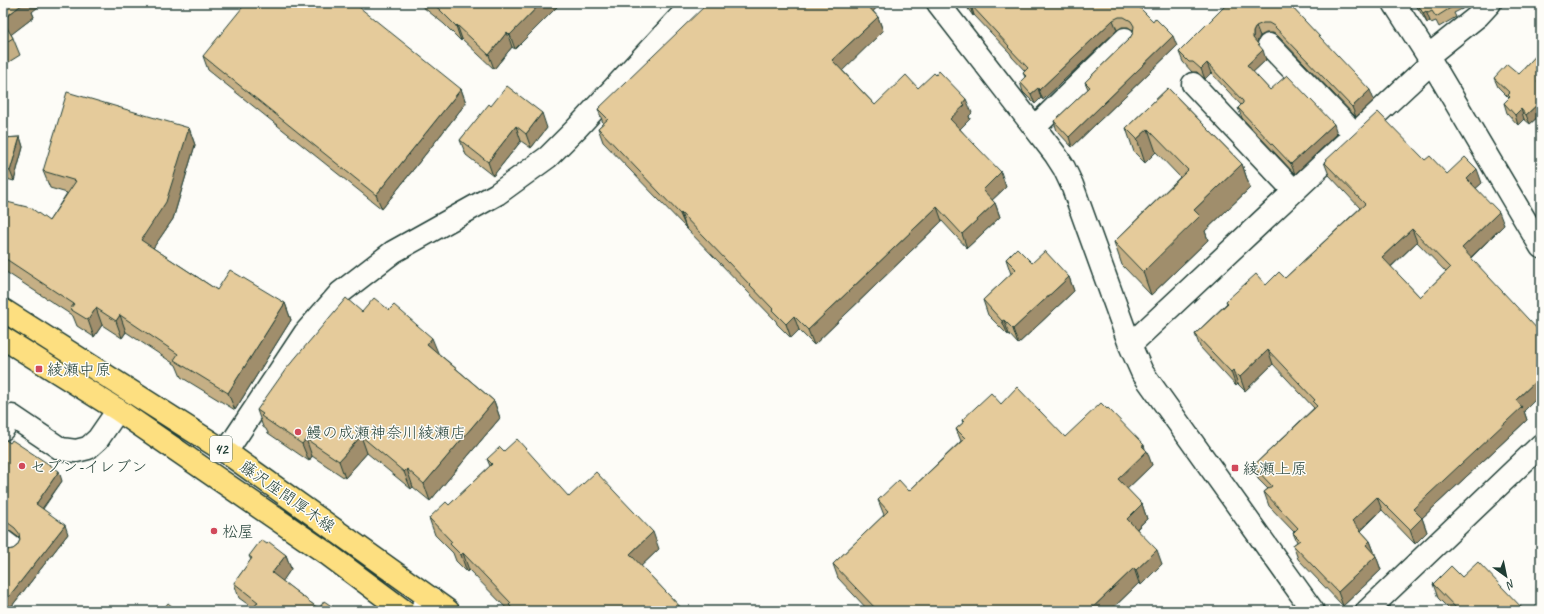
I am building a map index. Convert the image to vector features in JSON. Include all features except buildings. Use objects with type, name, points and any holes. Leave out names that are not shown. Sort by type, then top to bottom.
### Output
[{"type":"main road","name":"藤沢座間厚木線","points":[[3,310],[226,452],[433,607]]},
{"type":"main road","name":"藤沢座間厚木線","points":[[3,338],[118,410],[326,554],[404,611]]},
{"type":"street","points":[[226,452],[305,332],[340,293],[393,252],[497,194],[548,157],[693,3]]},
{"type":"street","points":[[1394,3],[1538,236]]},
{"type":"street","points":[[1130,345],[1355,134],[1430,59],[1478,16],[1490,3]]},
{"type":"street","points":[[940,4],[1055,154],[1072,185],[1130,345],[1142,372],[1313,611]]},
{"type":"street","points":[[1035,127],[1125,39]]},
{"type":"street","points":[[1269,45],[1355,134]]},
{"type":"street","points":[[1193,84],[1294,191]]},
{"type":"street","points":[[6,419],[61,449],[76,451],[88,448],[98,440],[118,410]]},
{"type":"street","points":[[1366,611],[1541,445]]},
{"type":"place","name":"綾瀬中原","points":[[39,369]]},
{"type":"place","name":"鰻の成瀬神奈川綾瀬店","points":[[298,432]]},
{"type":"place","name":"セブン-イレブン","points":[[22,466]]},
{"type":"place","name":"綾瀬上原","points":[[1235,468]]},
{"type":"place","name":"松屋","points":[[214,531]]}]
